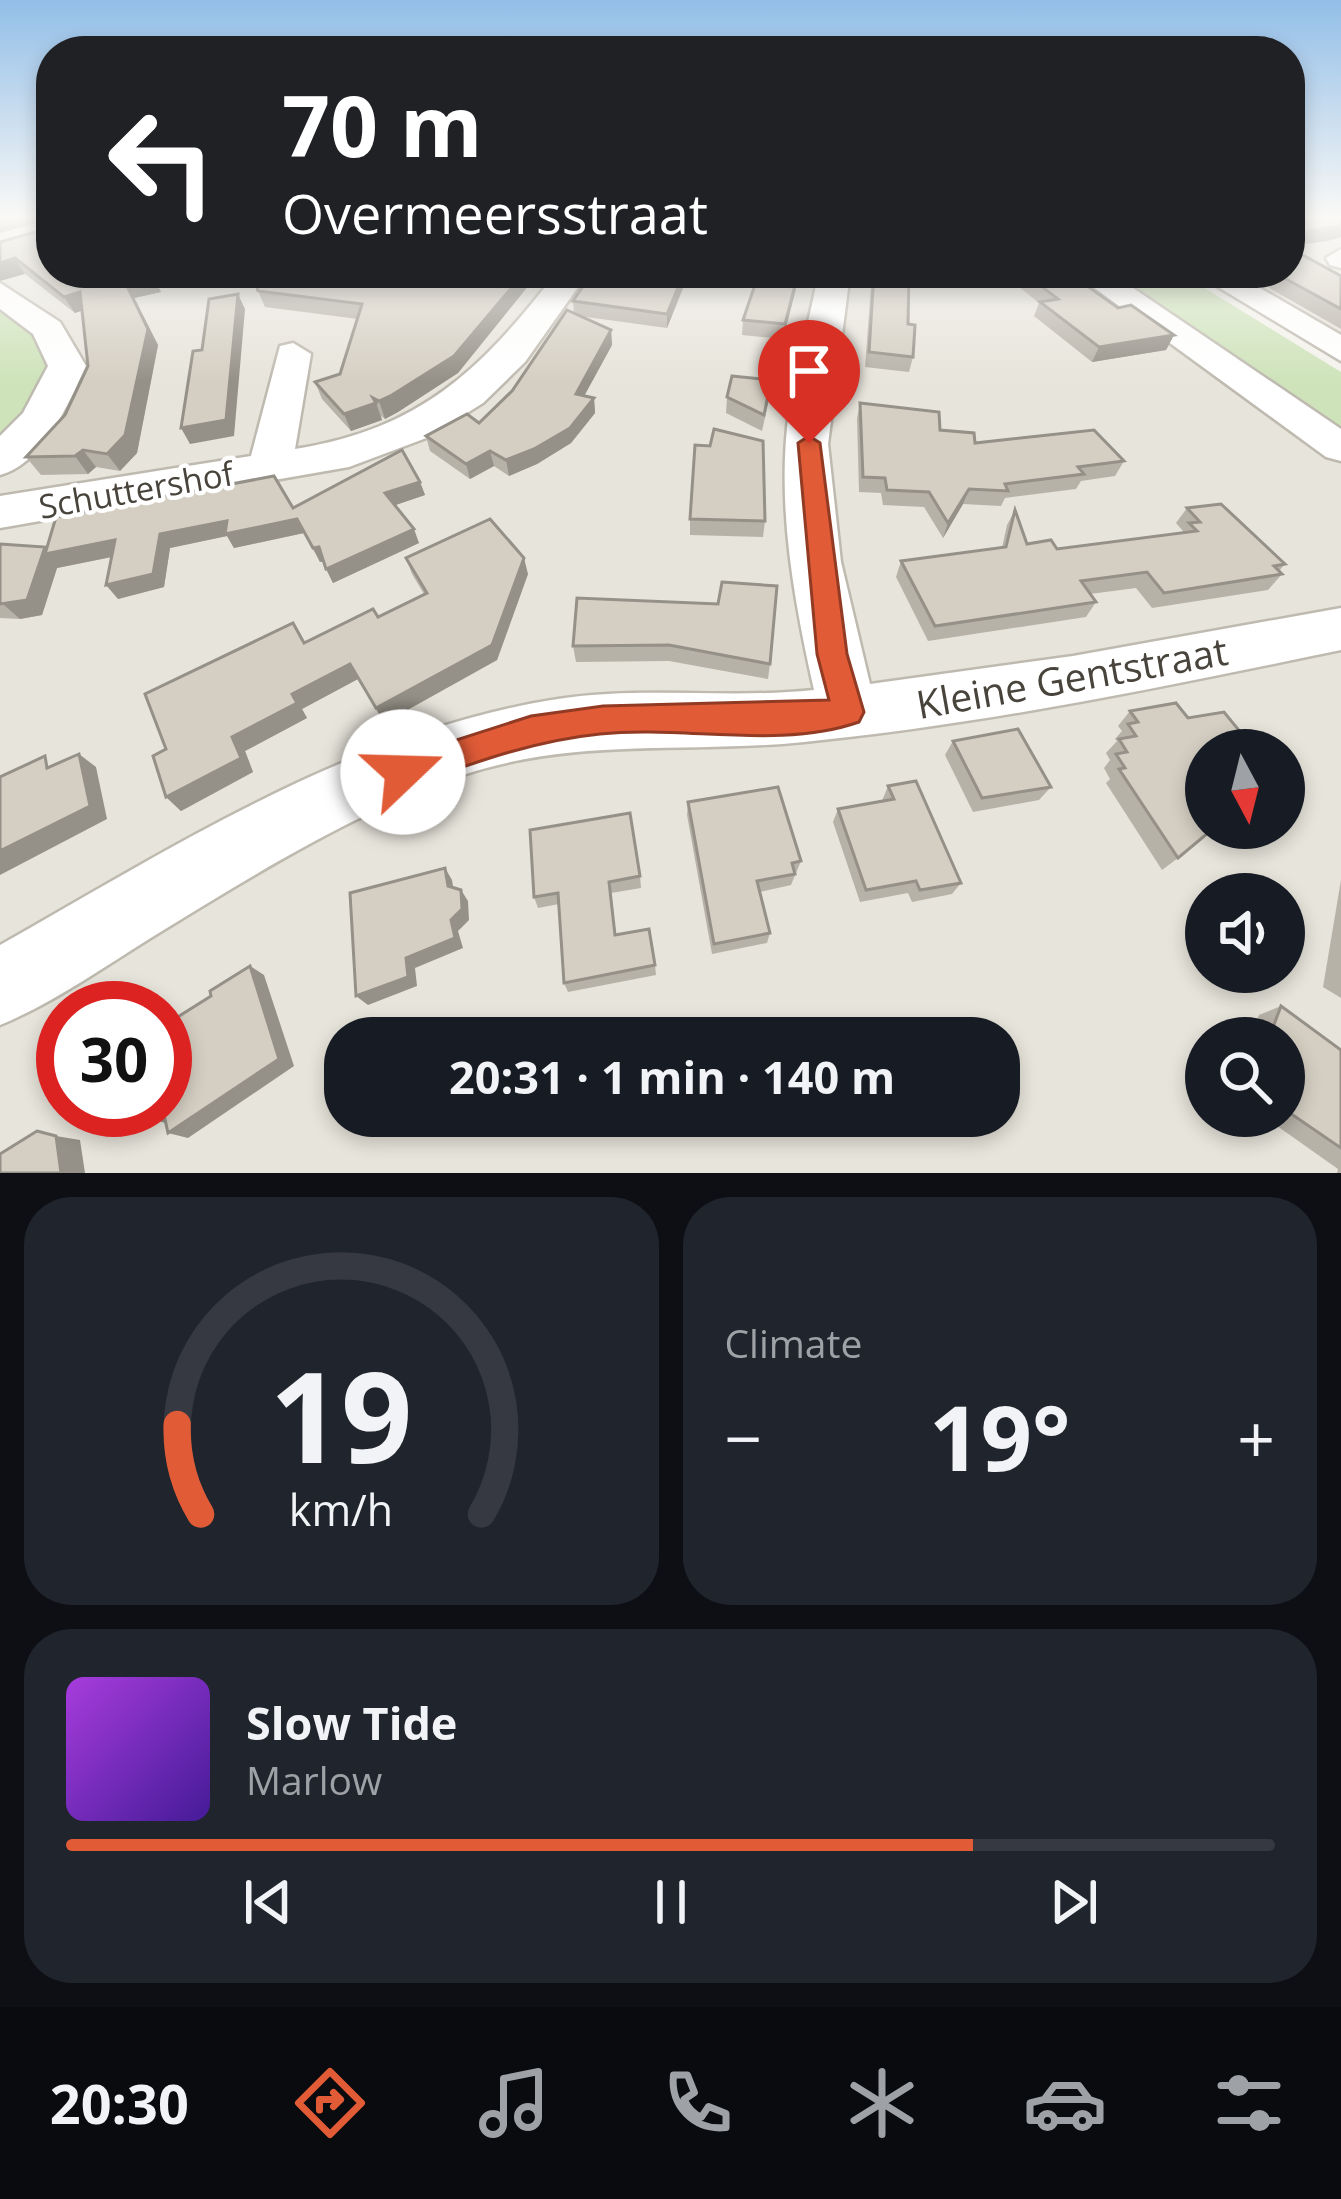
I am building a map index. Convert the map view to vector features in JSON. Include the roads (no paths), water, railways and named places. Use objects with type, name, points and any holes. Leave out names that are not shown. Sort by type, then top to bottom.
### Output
[{"type":"street","name":"Schuttershof","points":[[0,512],[349,454],[433,417],[469,394],[512,354],[557,288]]},
{"type":"street","points":[[831,288],[808,412],[809,473],[832,654],[848,712]]},
{"type":"street","points":[[1112,288],[1341,448]]},
{"type":"street","points":[[1236,288],[1341,350]]},
{"type":"street","points":[[0,293],[48,329],[67,366],[40,419],[0,461]]},
{"type":"street","name":"Schuttershof","points":[[271,465],[292,354]]},
{"type":"street","name":"Kleine Gentstraat","points":[[0,987],[369,785],[469,747],[531,730],[603,719],[784,718],[848,712],[1049,685],[1341,629]]}]
